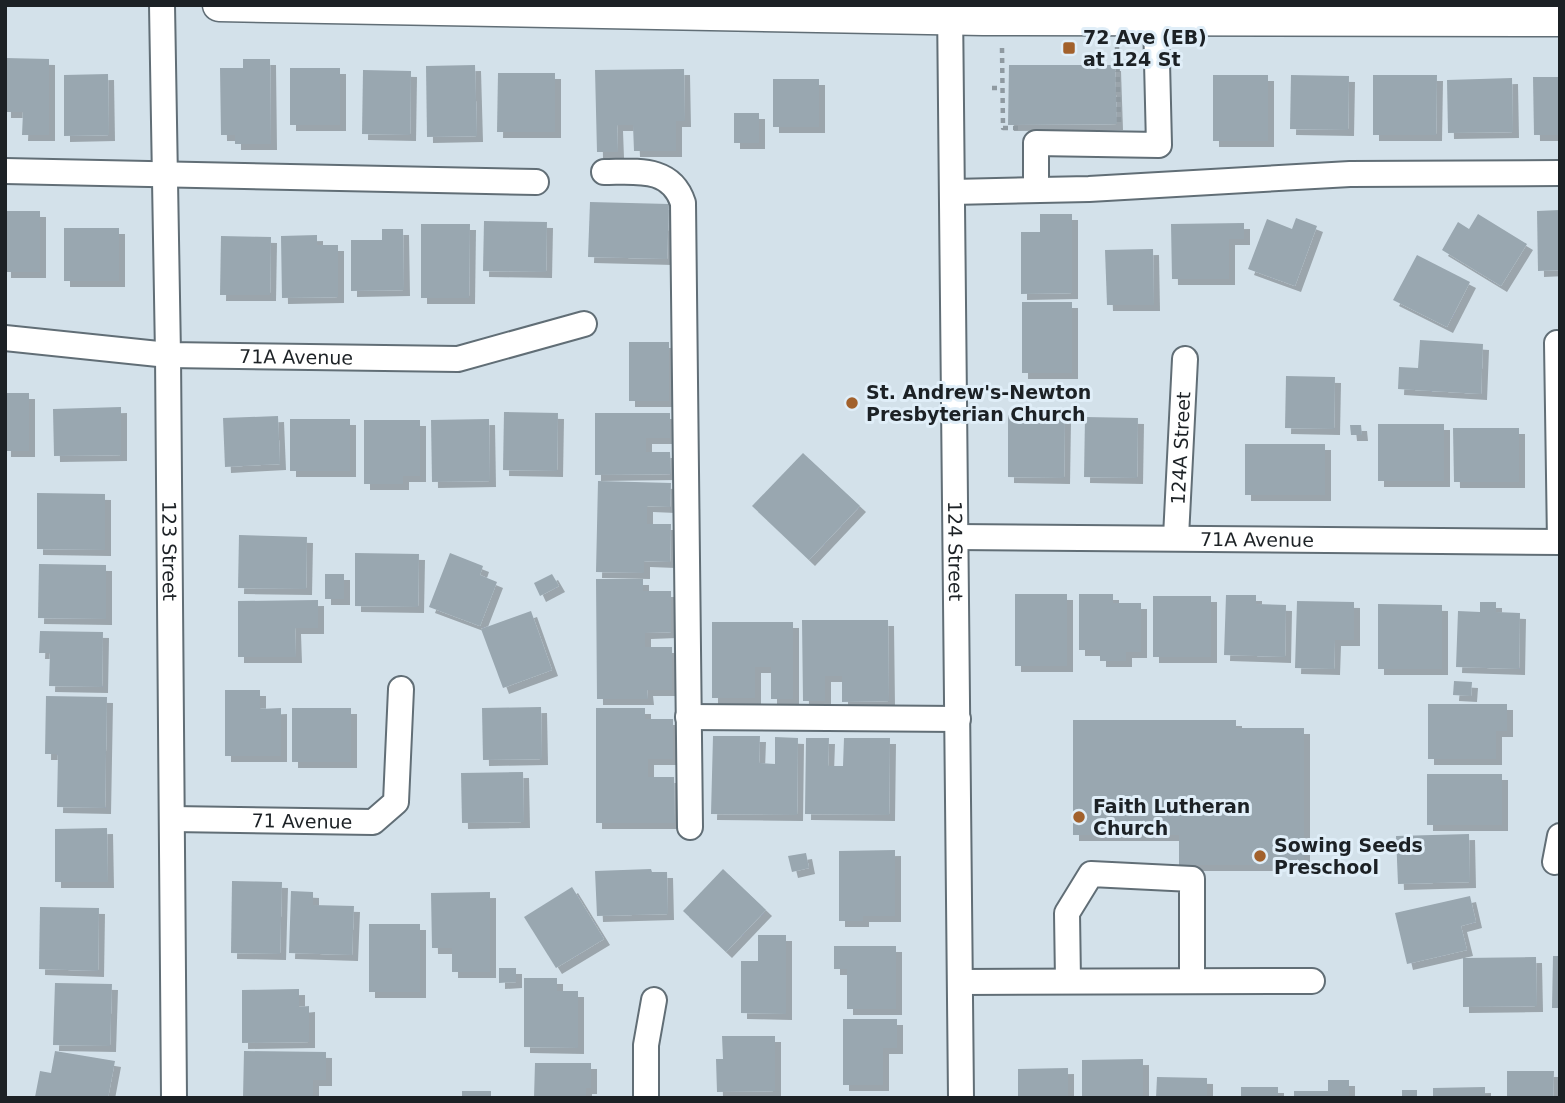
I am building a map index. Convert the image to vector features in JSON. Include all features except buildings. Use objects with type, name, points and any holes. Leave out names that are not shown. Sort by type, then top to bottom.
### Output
[{"type":"main road","points":[[219,5],[950,12],[1156,20],[1560,20]]},
{"type":"street","name":"123 Street","points":[[162,5],[168,355],[174,1098]]},
{"type":"street","name":"124 Street","points":[[950,12],[961,1098]]},
{"type":"street","points":[[1036,190],[1036,144],[1158,145],[1156,20]]},
{"type":"street","points":[[5,171],[536,182]]},
{"type":"street","points":[[604,172],[662,176],[677,188],[683,203],[691,827]]},
{"type":"street","points":[[952,192],[1350,174],[1560,173]]},
{"type":"street","name":"71A Avenue","points":[[5,338],[168,355],[458,359],[584,324]]},
{"type":"street","points":[[1557,343],[1560,542]]},
{"type":"street","name":"124A Street","points":[[1177,537],[1185,359]]},
{"type":"street","name":"71A Avenue","points":[[956,537],[1560,542]]},
{"type":"street","name":"71 Avenue","points":[[172,819],[373,822],[396,802],[401,688]]},
{"type":"street","points":[[688,718],[958,719]]},
{"type":"street","points":[[1555,862],[1560,836]]},
{"type":"street","points":[[1068,981],[1067,914],[1091,874],[1192,879],[1192,981]]},
{"type":"street","points":[[960,982],[1312,981]]},
{"type":"street","points":[[646,1098],[646,1045],[654,1000]]},
{"type":"path","points":[[1117,47],[1119,128]]},
{"type":"path","points":[[1002,48],[1003,128],[1025,128]]},
{"type":"path","points":[[992,88],[1002,89]]},
{"type":"place","name":"72 Ave (EB) at 124 St","points":[[1069,48]]},
{"type":"place","name":"St. Andrew's-Newton Presbyterian Church","points":[[852,403]]},
{"type":"place","name":"Faith Lutheran Church","points":[[1079,817]]},
{"type":"place","name":"Sowing Seeds Preschool","points":[[1260,856]]}]
